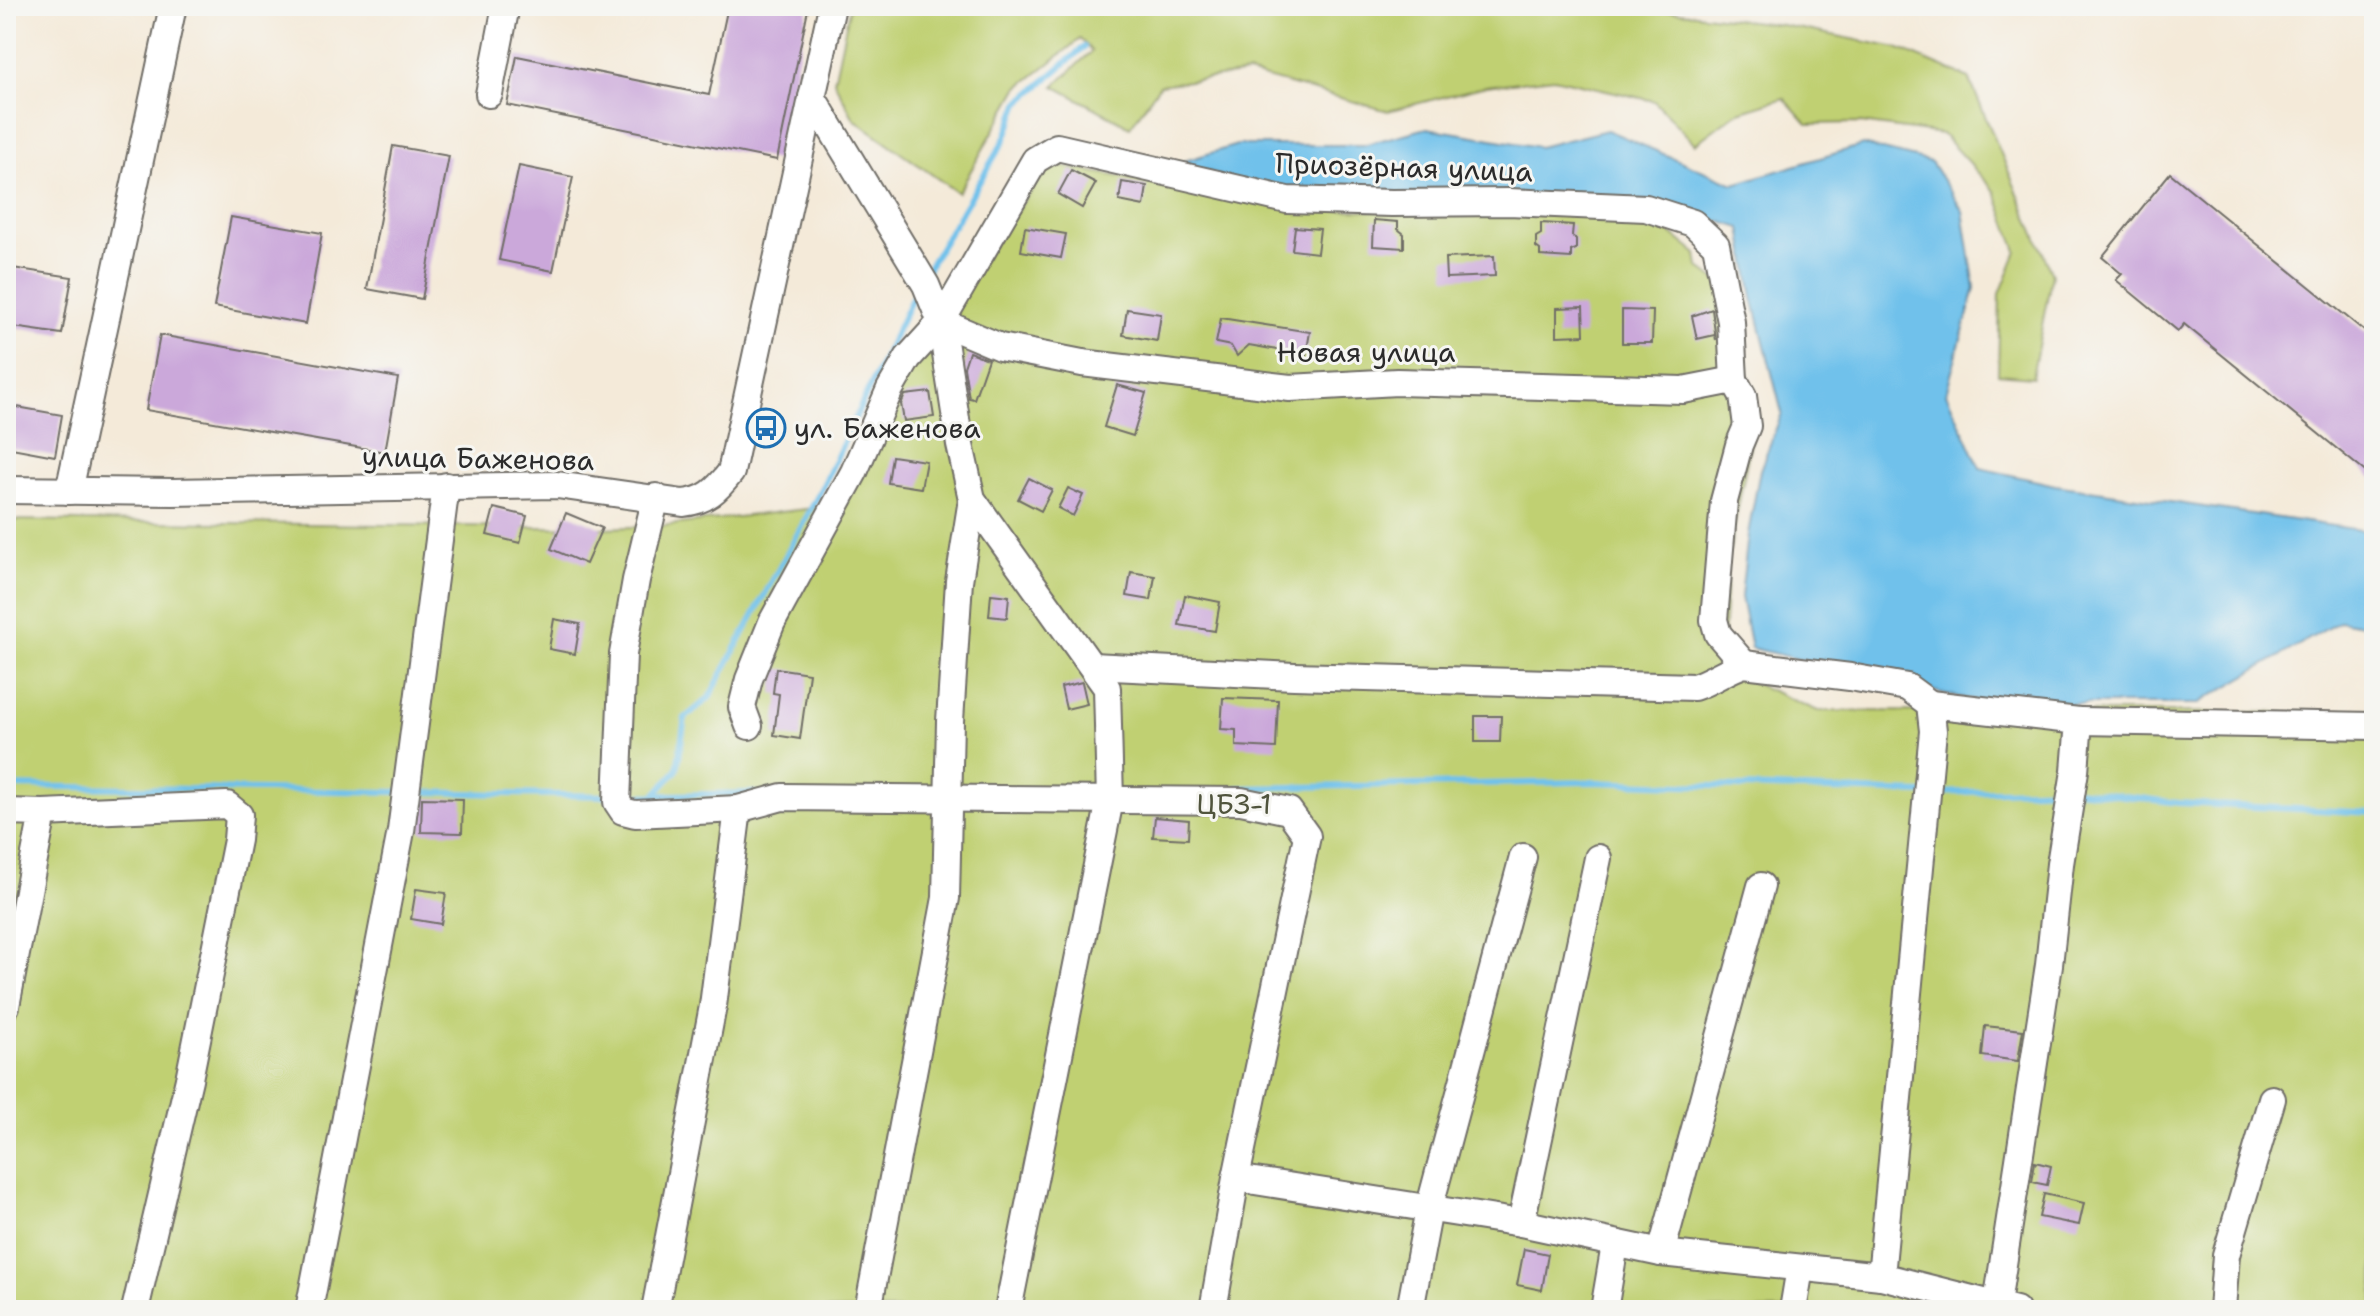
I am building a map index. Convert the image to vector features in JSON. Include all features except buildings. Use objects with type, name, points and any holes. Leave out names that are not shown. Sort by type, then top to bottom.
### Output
[{"type":"street","points":[[69,491],[173,6]]},
{"type":"street","points":[[489,94],[506,6]]},
{"type":"street","name":"улица Баженова","points":[[6,490],[173,492],[557,485],[683,503],[700,502],[718,488],[731,472],[832,6]]},
{"type":"street","points":[[812,97],[926,285],[941,322],[960,445],[972,499],[959,581],[950,721],[946,898],[868,1310]]},
{"type":"street","name":"Приозёрная улица","points":[[749,726],[742,707],[749,679],[772,622],[854,472],[890,389],[908,358],[941,322],[1035,160],[1057,147],[1287,200],[1509,202],[1646,208],[1693,223],[1716,245],[1731,322],[1734,380]]},
{"type":"street","name":"Новая улица","points":[[941,322],[1000,347],[1082,363],[1290,388],[1397,382],[1683,390],[1734,380]]},
{"type":"street","points":[[1734,380],[1743,396],[1747,426],[1724,501],[1714,620],[1727,648],[1744,664]]},
{"type":"street","points":[[309,1310],[401,831],[446,486]]},
{"type":"street","points":[[656,497],[636,580],[623,654],[617,802],[623,811],[635,814],[738,809],[782,797],[1241,801],[1289,811],[1307,836],[1236,1178],[1213,1310]]},
{"type":"street","points":[[972,499],[1107,688],[1110,800],[1008,1310]]},
{"type":"street","points":[[1092,666],[1694,687],[1718,679],[1730,669],[1744,664],[1907,687],[1930,704],[2079,721],[2374,726]]},
{"type":"street","points":[[1881,1276],[1933,731],[1930,704]]},
{"type":"street","points":[[1236,1178],[1521,1223],[1661,1253],[1881,1276],[2003,1309],[2060,864],[2075,771],[2079,721]]},
{"type":"street","points":[[6,812],[227,805],[239,815],[237,840],[189,1079],[135,1310]]},
{"type":"street","points":[[655,1310],[713,1006],[738,809]]},
{"type":"street","points":[[6,1006],[43,813]]},
{"type":"street","points":[[1410,1310],[1429,1209],[1523,857]]},
{"type":"street","points":[[1521,1223],[1598,858]]},
{"type":"street","points":[[1661,1253],[1761,886]]},
{"type":"street","points":[[2222,1310],[2226,1255],[2272,1099]]},
{"type":"street","points":[[1604,1310],[1615,1245]]},
{"type":"street","points":[[1793,1310],[1800,1268]]},
{"type":"green space","points":[[850,6],[1633,6],[1782,25],[1897,48],[1969,78],[2052,274],[2032,377],[1998,374],[2000,294],[2017,251],[1995,191],[1942,134],[1861,123],[1807,124],[1784,98],[1736,113],[1695,144],[1654,101],[1554,78],[1486,86],[1388,111],[1248,73],[1160,85],[1130,127],[1054,86],[1092,51],[1080,39],[1018,88],[958,193],[854,119],[834,81]]},
{"type":"green space","name":"ЦБЗ-1","points":[[1049,164],[1301,209],[1586,215],[1645,224],[1671,233],[1697,254],[1699,267],[1728,289],[1756,414],[1728,559],[1721,669],[1818,711],[2374,713],[2374,1310],[6,1310],[6,520],[602,528],[662,526],[823,507],[941,322]]},
{"type":"water","points":[[1427,128],[1539,147],[1607,130],[1734,184],[1863,145],[1931,162],[1963,211],[1975,288],[1946,393],[1980,468],[2055,485],[2374,532],[2374,627],[2340,621],[2197,704],[1989,704],[1751,648],[1741,597],[1748,534],[1760,470],[1782,413],[1753,298],[1741,228],[1666,205],[1276,196],[1181,162],[1237,145],[1363,145]]},
{"type":"waterway","points":[[925,273],[1005,139],[1019,103],[1084,47]]},
{"type":"waterway","points":[[654,796],[677,770],[685,718],[709,698],[820,492],[918,286]]},
{"type":"waterway","points":[[1237,788],[1591,782],[1922,793]]},
{"type":"waterway","points":[[6,786],[398,792]]},
{"type":"waterway","points":[[1933,793],[2066,789]]},
{"type":"waterway","points":[[2077,790],[2179,803],[2374,813]]},
{"type":"waterway","points":[[414,792],[610,796]]},
{"type":"waterway","points":[[626,796],[754,793]]},
{"type":"place","name":"ул. Баженова","points":[[766,428]]}]
